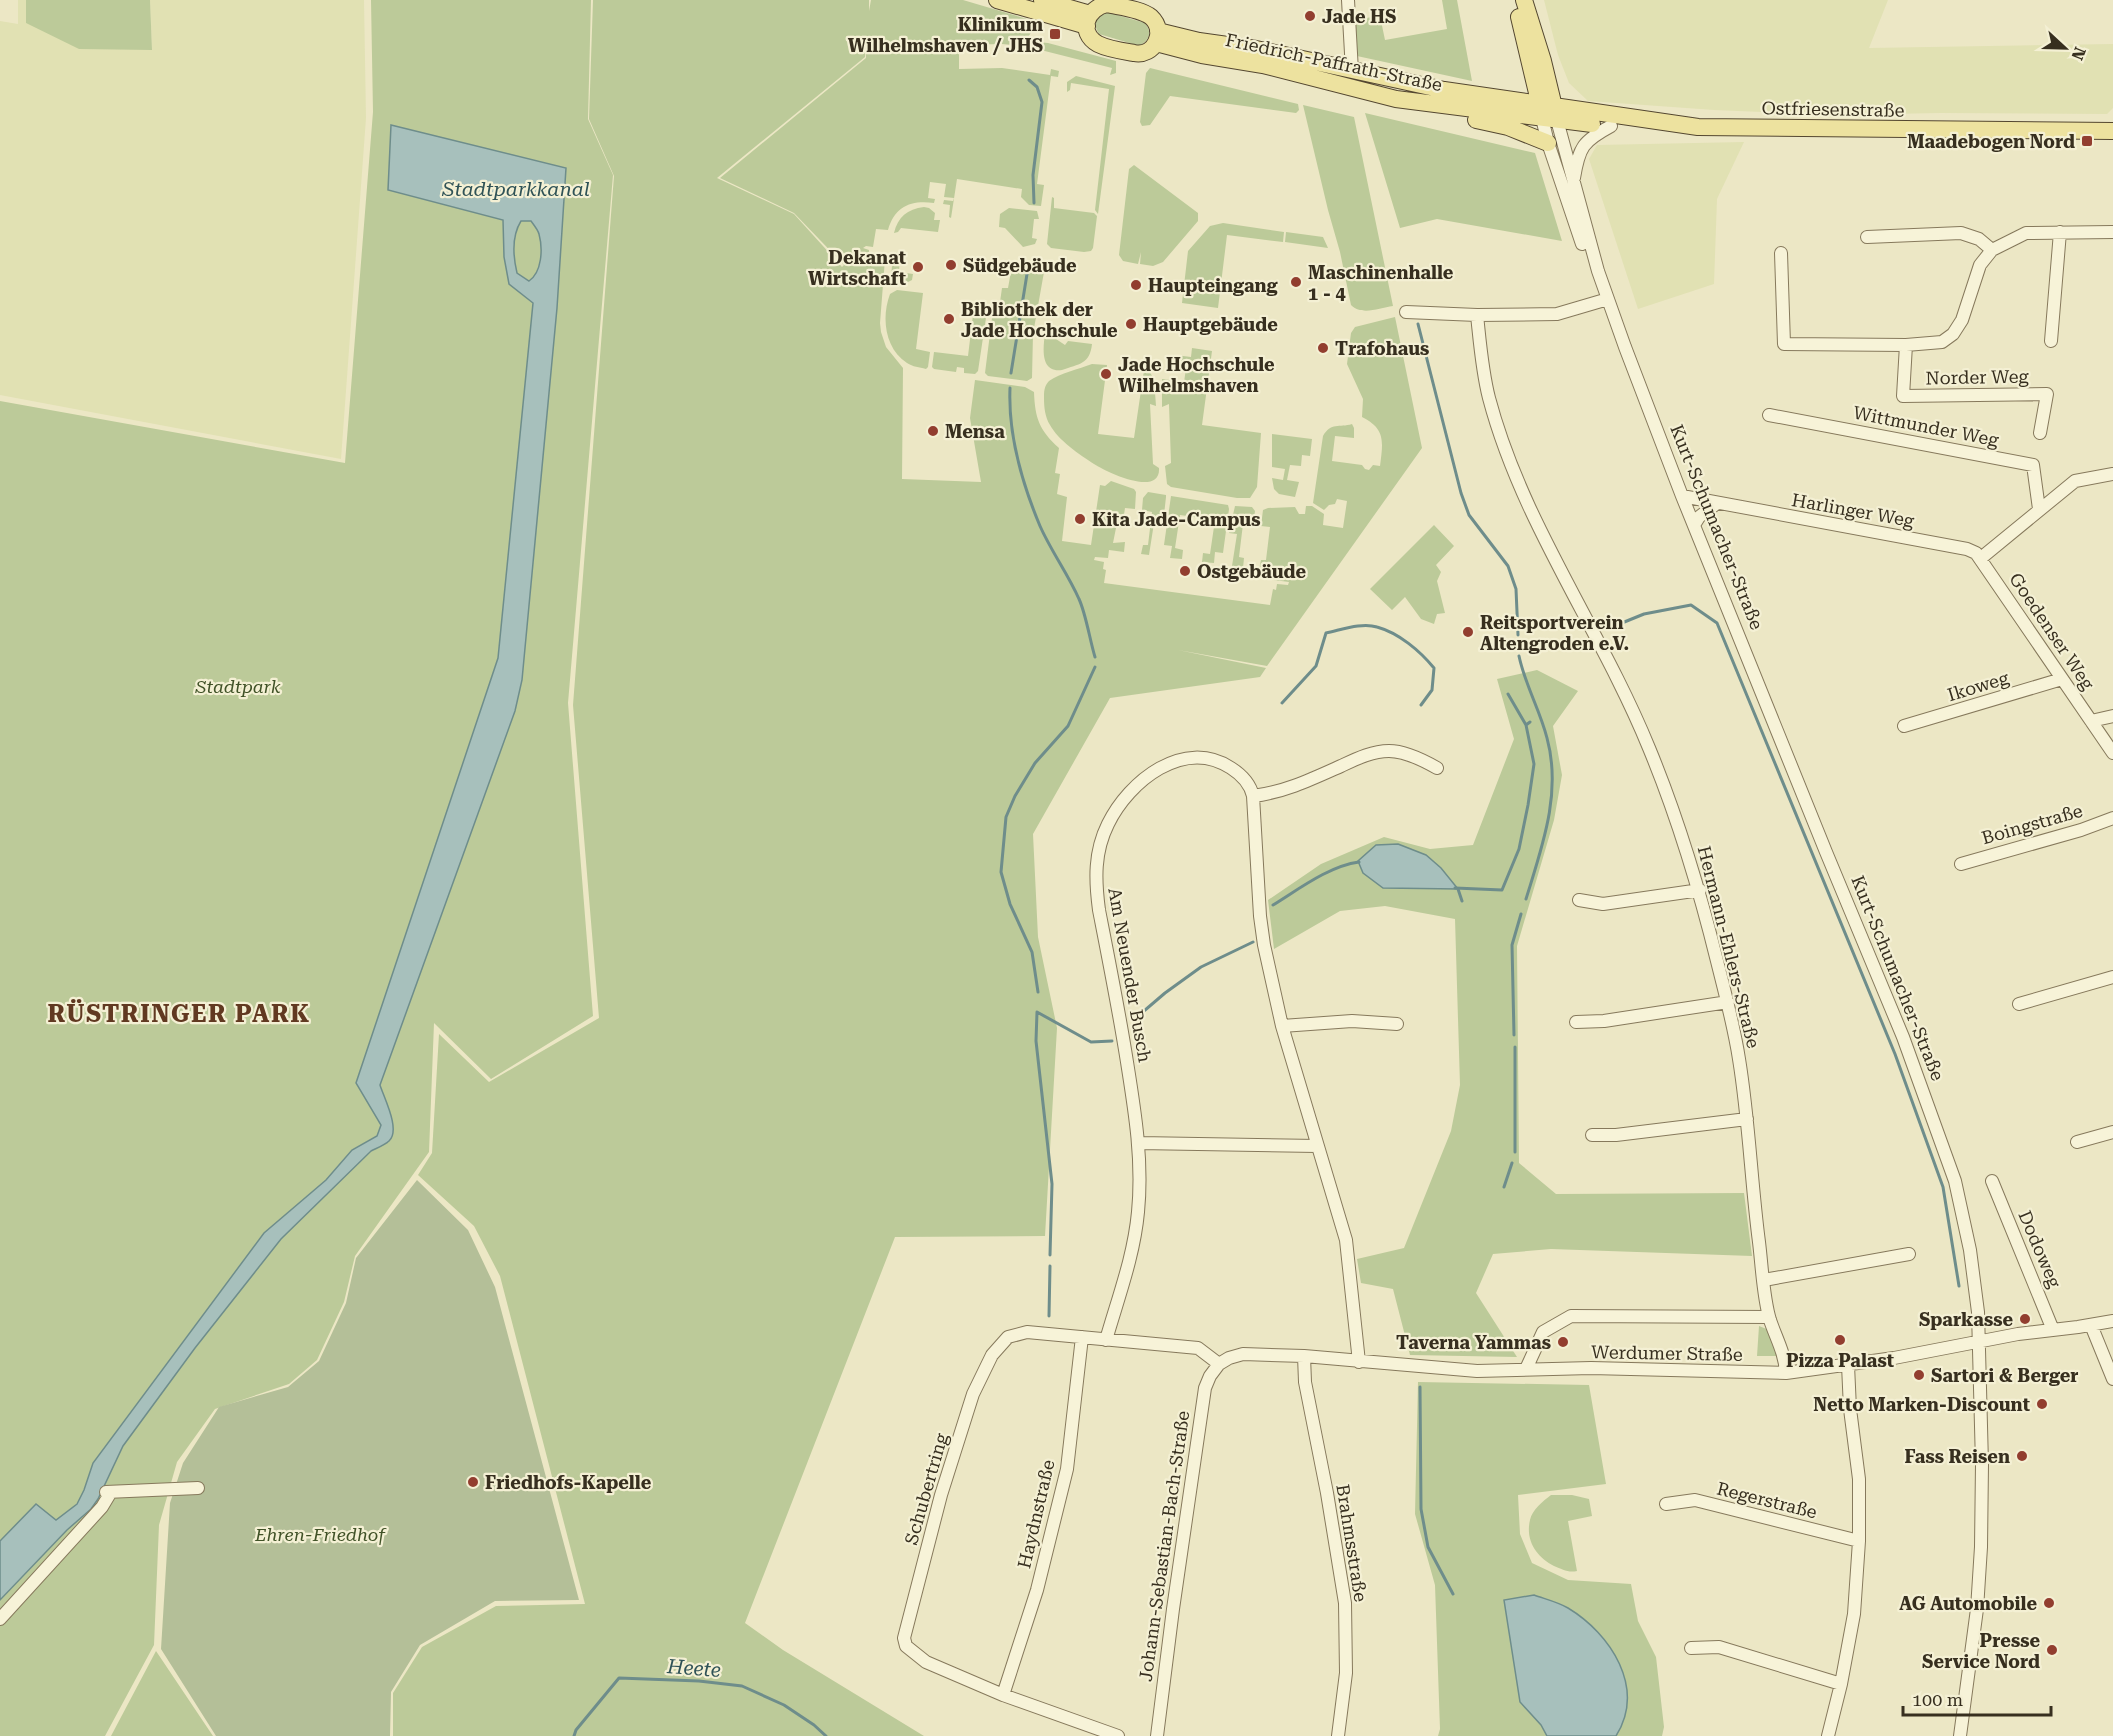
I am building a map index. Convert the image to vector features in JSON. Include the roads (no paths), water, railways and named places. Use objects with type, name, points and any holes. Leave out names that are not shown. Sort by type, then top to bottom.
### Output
[{"type":"main road","points":[[997,0],[1088,20]]},
{"type":"main road","points":[[1042,0],[1088,20]]},
{"type":"main road","name":"Kurt-Schumacher-Straße","points":[[1515,0],[1528,58],[1548,112]]},
{"type":"main road","name":"Kurt-Schumacher-Straße","points":[[1524,0],[1548,112]]},
{"type":"main road","points":[[1107,4],[1151,17],[1157,37],[1142,54],[1105,46],[1092,39],[1088,20],[1093,9],[1107,4]]},
{"type":"main road","name":"Friedrich-Paffrath-Straße","points":[[1157,37],[1256,49],[1444,90],[1508,99],[1548,112],[1611,126],[1663,129],[1698,127]]},
{"type":"main road","name":"Friedrich-Paffrath-Straße","points":[[1157,37],[1202,55],[1263,65],[1396,99],[1548,112]]},
{"type":"main road","points":[[1508,99],[1522,86],[1528,58]]},
{"type":"main road","points":[[1396,99],[1508,127],[1548,143]]},
{"type":"main road","name":"Ostfriesenstraße","points":[[1548,112],[1698,127],[2113,131]]},
{"type":"street","points":[[1348,0],[1352,71]]},
{"type":"street","name":"Kurt-Schumacher-Straße","points":[[1548,112],[1548,143],[1585,252],[1598,271]]},
{"type":"street","name":"Kurt-Schumacher-Straße","points":[[1548,112],[1574,186],[1598,271],[1682,496],[1826,852],[1904,1037],[1955,1181],[1970,1250],[1978,1312],[1982,1452],[1981,1547],[1976,1620],[1960,1736]]},
{"type":"street","points":[[1574,186],[1577,158],[1582,146],[1611,126]]},
{"type":"street","points":[[2051,341],[2060,232]]},
{"type":"street","points":[[1781,254],[1784,344],[1906,345],[1941,342],[1953,334],[1962,320],[1980,265],[1992,250],[2026,233],[2113,232]]},
{"type":"street","points":[[1867,237],[1961,233],[1979,239],[1992,250]]},
{"type":"street","points":[[1406,312],[1477,315],[1557,314],[1608,299]]},
{"type":"street","name":"Hermann-Ehlers-Straße","points":[[1477,315],[1480,350],[1489,397],[1504,447],[1543,536],[1637,719],[1675,815],[1700,890],[1728,1002],[1739,1058],[1769,1317],[1786,1360],[1786,1373]]},
{"type":"street","name":"Norder Weg","points":[[1906,345],[1903,396],[2047,394],[2040,433]]},
{"type":"street","name":"Wittmunder Weg","points":[[1769,415],[2033,465],[2039,509]]},
{"type":"street","points":[[1981,558],[2075,481],[2113,474]]},
{"type":"street","name":"Harlinger Weg","points":[[1682,496],[1967,549],[1981,558]]},
{"type":"street","points":[[1694,525],[1699,517],[1716,504]]},
{"type":"street","name":"Goedenser Weg","points":[[1981,558],[2113,753]]},
{"type":"street","name":"Ikoweg","points":[[1904,726],[2062,679]]},
{"type":"street","points":[[2091,721],[2113,716]]},
{"type":"street","points":[[1359,1362],[1346,1240],[1282,1026],[1260,916],[1254,796],[1272,794],[1291,788],[1365,755],[1382,751],[1402,753],[1437,768]]},
{"type":"street","name":"Am Neuender Busch","points":[[1106,1340],[1135,1233],[1139,1203],[1139,1143],[1119,1010],[1095,883],[1101,843],[1108,825],[1130,793],[1142,781],[1171,762],[1201,757],[1215,759],[1238,773],[1246,781],[1254,796]]},
{"type":"street","name":"Boingstraße","points":[[1961,864],[2080,830],[2113,818]]},
{"type":"street","points":[[1579,900],[1604,904],[1700,890]]},
{"type":"street","points":[[2019,1004],[2113,976]]},
{"type":"street","points":[[1576,1022],[1604,1021],[1728,1002]]},
{"type":"street","points":[[1282,1026],[1352,1021],[1397,1024]]},
{"type":"street","points":[[1592,1135],[1616,1135],[1747,1119]]},
{"type":"street","points":[[2077,1142],[2113,1132]]},
{"type":"street","points":[[1139,1143],[1317,1146]]},
{"type":"street","name":"Dodoweg","points":[[1992,1181],[2053,1330]]},
{"type":"street","points":[[1764,1280],[1909,1254]]},
{"type":"street","points":[[1526,1370],[1543,1332],[1571,1316],[1769,1317]]},
{"type":"street","name":"Werdumer Straße","points":[[1219,1364],[1243,1354],[1304,1356],[1477,1371],[1591,1368],[1786,1373],[1945,1350],[1979,1341],[2113,1321]]},
{"type":"street","points":[[2091,1325],[2113,1379]]},
{"type":"street","name":"Schubertring","points":[[1119,1736],[1003,1695],[926,1662],[906,1646],[904,1638],[955,1450],[973,1394],[992,1355],[1008,1338],[1027,1332],[1198,1348],[1219,1364]]},
{"type":"street","name":"Haydnstraße","points":[[1003,1695],[1037,1590],[1067,1469],[1082,1337]]},
{"type":"street","name":"Brahmsstraße","points":[[1304,1356],[1305,1382],[1327,1493],[1345,1603],[1346,1673],[1338,1736]]},
{"type":"street","name":"Johann-Sebastian-Bach-Straße","points":[[1157,1736],[1204,1388],[1219,1364]]},
{"type":"street","points":[[1828,1736],[1841,1684],[1854,1614],[1859,1541],[1858,1479],[1848,1365]]},
{"type":"street","points":[[0,1619],[102,1507],[109,1492],[198,1488]]},
{"type":"street","name":"Regerstraße","points":[[1666,1504],[1695,1500],[1859,1541]]},
{"type":"street","points":[[1691,1648],[1719,1647],[1841,1684]]},
{"type":"water","name":"Stadtparkkanal","points":[[391,125],[566,168],[557,308],[522,680],[515,711],[380,1085],[392,1122],[392,1136],[389,1141],[371,1151],[281,1239],[195,1348],[123,1446],[91,1509],[67,1530],[0,1600],[0,1541],[36,1504],[56,1520],[77,1504],[93,1463],[264,1233],[326,1180],[352,1150],[377,1136],[381,1125],[356,1083],[498,658],[533,303],[509,284],[504,257],[503,220],[388,190]],"holes":[[[521,221],[531,221],[539,234],[541,253],[537,272],[529,281],[517,273],[514,247]]]},
{"type":"water","points":[[1398,844],[1426,855],[1441,868],[1458,889],[1383,888],[1363,873],[1358,861],[1376,845]]},
{"type":"water","points":[[1534,1595],[1568,1608],[1598,1632],[1610,1647],[1625,1681],[1627,1699],[1624,1718],[1616,1736],[1547,1736],[1541,1725],[1520,1702],[1504,1600]]},
{"type":"waterway","points":[[1029,80],[1037,87],[1042,102],[1033,175],[1034,203]]},
{"type":"waterway","points":[[1011,373],[1027,274]]},
{"type":"waterway","points":[[1418,324],[1461,493],[1469,515],[1508,566],[1516,589],[1518,635]]},
{"type":"waterway","points":[[1010,388],[1011,423],[1027,493],[1044,535],[1079,599],[1095,657]]},
{"type":"waterway","points":[[1612,627],[1644,614],[1691,605],[1717,623],[1895,1054],[1943,1187],[1959,1286]]},
{"type":"waterway","points":[[1282,703],[1316,666],[1326,633],[1365,625],[1385,630],[1401,638],[1416,649],[1434,668],[1432,690],[1421,705]]},
{"type":"waterway","points":[[1519,656],[1547,738],[1552,779],[1544,840],[1526,899]]},
{"type":"waterway","points":[[1038,992],[1032,952],[1010,904],[1001,872],[1006,817],[1015,796],[1035,763],[1068,726],[1095,667]]},
{"type":"waterway","points":[[1508,694],[1526,725]]},
{"type":"waterway","points":[[1455,888],[1502,890],[1519,849],[1528,805],[1534,764],[1526,725],[1530,722]]},
{"type":"waterway","points":[[1273,905],[1325,873],[1359,862]]},
{"type":"waterway","points":[[1458,889],[1462,901]]},
{"type":"waterway","points":[[1514,1035],[1512,945],[1521,914]]},
{"type":"waterway","points":[[1137,1017],[1201,967],[1253,942]]},
{"type":"waterway","points":[[1050,1255],[1052,1184],[1036,1041],[1037,1012],[1091,1042],[1112,1041]]},
{"type":"waterway","points":[[1515,1047],[1515,1152]]},
{"type":"waterway","points":[[1504,1187],[1512,1163]]},
{"type":"waterway","points":[[1049,1316],[1050,1266]]},
{"type":"waterway","points":[[1420,1387],[1421,1509],[1428,1547],[1453,1594]]},
{"type":"waterway","name":"Heete","points":[[574,1736],[576,1730],[619,1678],[699,1681],[742,1686],[784,1705],[826,1736]]},
{"type":"place","name":"Jade HS","points":[[1310,16]]},
{"type":"place","name":"Klinikum Wilhelmshaven / JHS","points":[[1055,34]]},
{"type":"place","name":"Maadebogen Nord","points":[[2087,141]]},
{"type":"place","name":"Südgebäude","points":[[951,265]]},
{"type":"place","name":"Dekanat Wirtschaft","points":[[918,267]]},
{"type":"place","name":"Maschinenhalle 1 - 4","points":[[1296,282]]},
{"type":"place","name":"Haupteingang","points":[[1136,285]]},
{"type":"place","name":"Bibliothek der Jade Hochschule","points":[[949,319]]},
{"type":"place","name":"Hauptgebäude","points":[[1131,324]]},
{"type":"place","name":"Trafohaus","points":[[1323,348]]},
{"type":"place","name":"Jade Hochschule Wilhelmshaven","points":[[1106,374]]},
{"type":"place","name":"Mensa","points":[[933,431]]},
{"type":"place","name":"Kita Jade-Campus","points":[[1080,519]]},
{"type":"place","name":"Ostgebäude","points":[[1185,571]]},
{"type":"place","name":"Reitsportverein Altengroden e.V.","points":[[1468,632]]},
{"type":"place","name":"Sparkasse","points":[[2025,1319]]},
{"type":"place","name":"Pizza Palast","points":[[1840,1340]]},
{"type":"place","name":"Taverna Yammas","points":[[1563,1342]]},
{"type":"place","name":"Sartori & Berger","points":[[1919,1375]]},
{"type":"place","name":"Netto Marken-Discount","points":[[2042,1404]]},
{"type":"place","name":"Fass Reisen","points":[[2022,1456]]},
{"type":"place","name":"Friedhofs-Kapelle","points":[[473,1482]]},
{"type":"place","name":"AG Automobile","points":[[2049,1603]]},
{"type":"place","name":"Presse Service Nord","points":[[2052,1650]]},
{"type":"district","name":"RÜSTRINGER PARK","points":[[179,1014]]},
{"type":"park label","name":"Stadtpark","points":[[238,686]]},
{"type":"park label","name":"Ehren-Friedhof","points":[[320,1534]]}]
